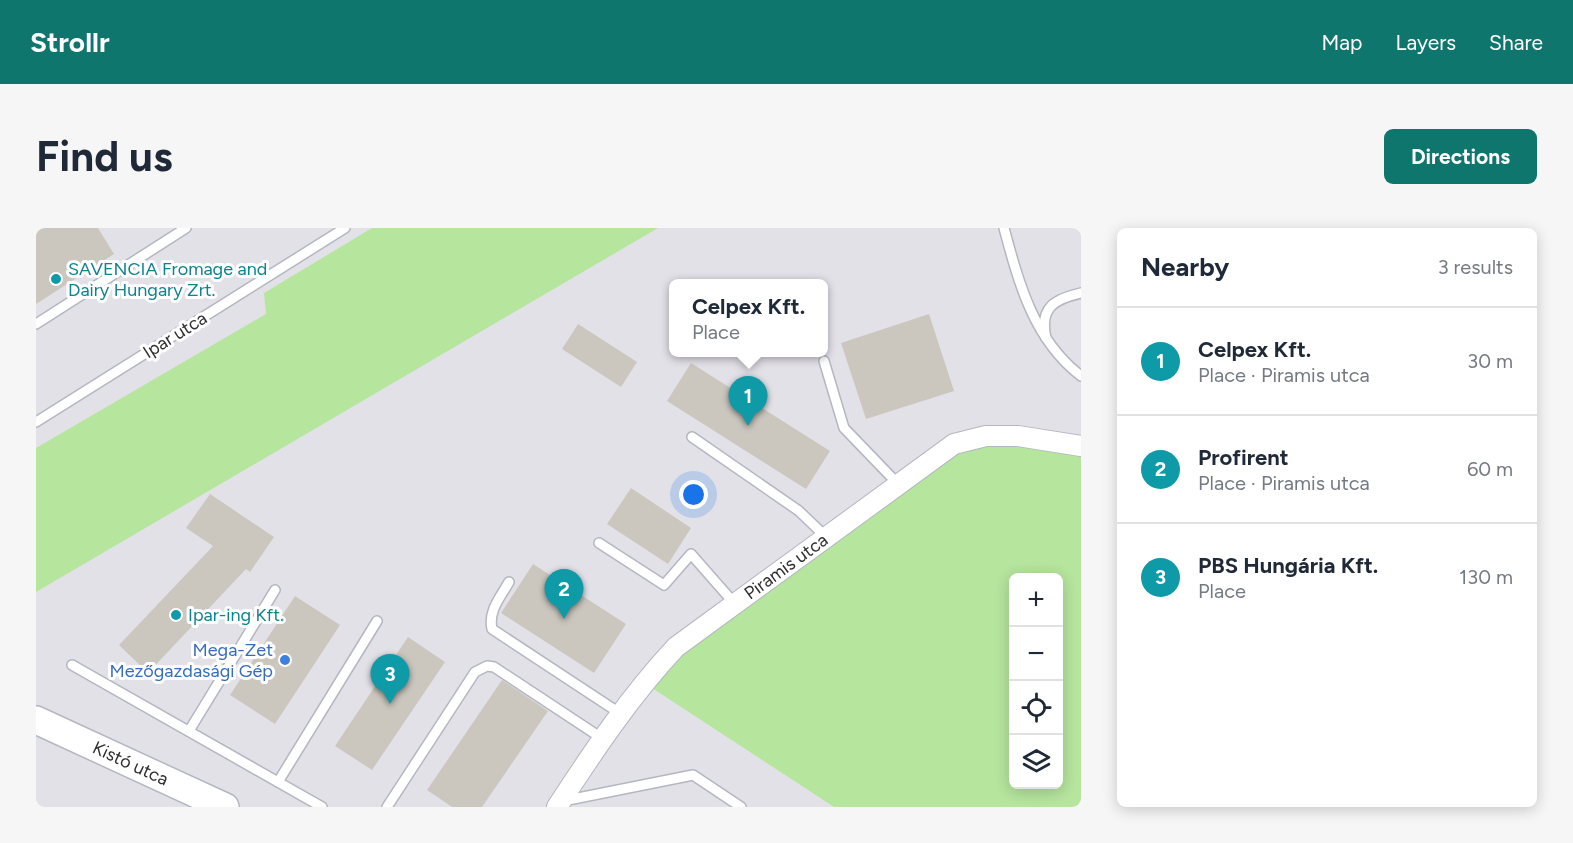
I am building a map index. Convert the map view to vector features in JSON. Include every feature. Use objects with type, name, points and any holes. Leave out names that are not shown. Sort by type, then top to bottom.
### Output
[{"type":"street","name":"Piramis utca","points":[[559,804],[651,673],[676,648],[825,536],[954,444],[986,436],[1018,435],[1081,447]]},
{"type":"street","name":"Kistó utca","points":[[36,720],[225,807]]},
{"type":"lane","points":[[36,324],[186,228]]},
{"type":"lane","name":"Ipar utca","points":[[36,422],[345,228]]},
{"type":"lane","points":[[1004,228],[1018,282],[1047,343],[1064,363],[1081,376]]},
{"type":"lane","points":[[1047,343],[1044,318],[1049,309],[1057,300],[1081,293]]},
{"type":"lane","points":[[824,361],[844,428],[898,484]]},
{"type":"lane","points":[[692,437],[799,511],[825,536]]},
{"type":"lane","points":[[599,543],[664,585],[691,554],[734,603]]},
{"type":"lane","points":[[509,582],[494,606],[490,619],[492,629],[621,714]]},
{"type":"lane","points":[[189,731],[275,590]]},
{"type":"lane","points":[[278,782],[377,621]]},
{"type":"lane","points":[[72,665],[322,807]]},
{"type":"lane","points":[[387,807],[475,672],[487,666],[494,667],[603,739]]},
{"type":"lane","points":[[559,804],[693,775],[741,807]]},
{"type":"shaded area","points":[[36,228],[1081,228],[1081,451],[647,684],[834,807],[36,807]]},
{"type":"green space","points":[[372,228],[658,228],[36,592],[36,448],[266,314],[264,293]]},
{"type":"green space","points":[[986,439],[1081,451],[1081,807],[834,807],[646,684],[653,674],[955,447]]},
{"type":"building","name":"SAVENCIA Fromage and Dairy Hungary Zrt.","points":[[36,228],[98,228],[114,254],[36,304]]},
{"type":"building","points":[[929,314],[954,391],[866,419],[841,343]]},
{"type":"building","points":[[578,324],[637,362],[621,387],[562,349]]},
{"type":"building","points":[[691,363],[830,451],[806,489],[667,401]]},
{"type":"building","points":[[631,488],[691,528],[668,564],[607,524]]},
{"type":"building","points":[[210,494],[274,537],[250,572],[246,569],[148,673],[119,645],[213,546],[186,528]]},
{"type":"building","points":[[533,564],[626,624],[594,673],[501,613]]},
{"type":"building","name":"Mega-Zet Mezőgazdasági Gép","points":[[295,596],[340,625],[275,724],[230,695]]},
{"type":"building","points":[[408,637],[445,662],[372,770],[335,746]]},
{"type":"building","points":[[502,680],[548,711],[482,807],[452,807],[427,790]]},
{"type":"place","name":"SAVENCIA Fromage and Dairy Hungary Zrt.","points":[[56,279]]},
{"type":"place","name":"Celpex Kft.","points":[[748,426]]},
{"type":"place","name":"Ipar-ing Kft.","points":[[176,615]]},
{"type":"place","name":"Profirent","points":[[564,619]]},
{"type":"place","name":"Mega-Zet Mezőgazdasági Gép","points":[[285,660]]},
{"type":"place","name":"PBS Hungária Kft.","points":[[390,704]]}]
